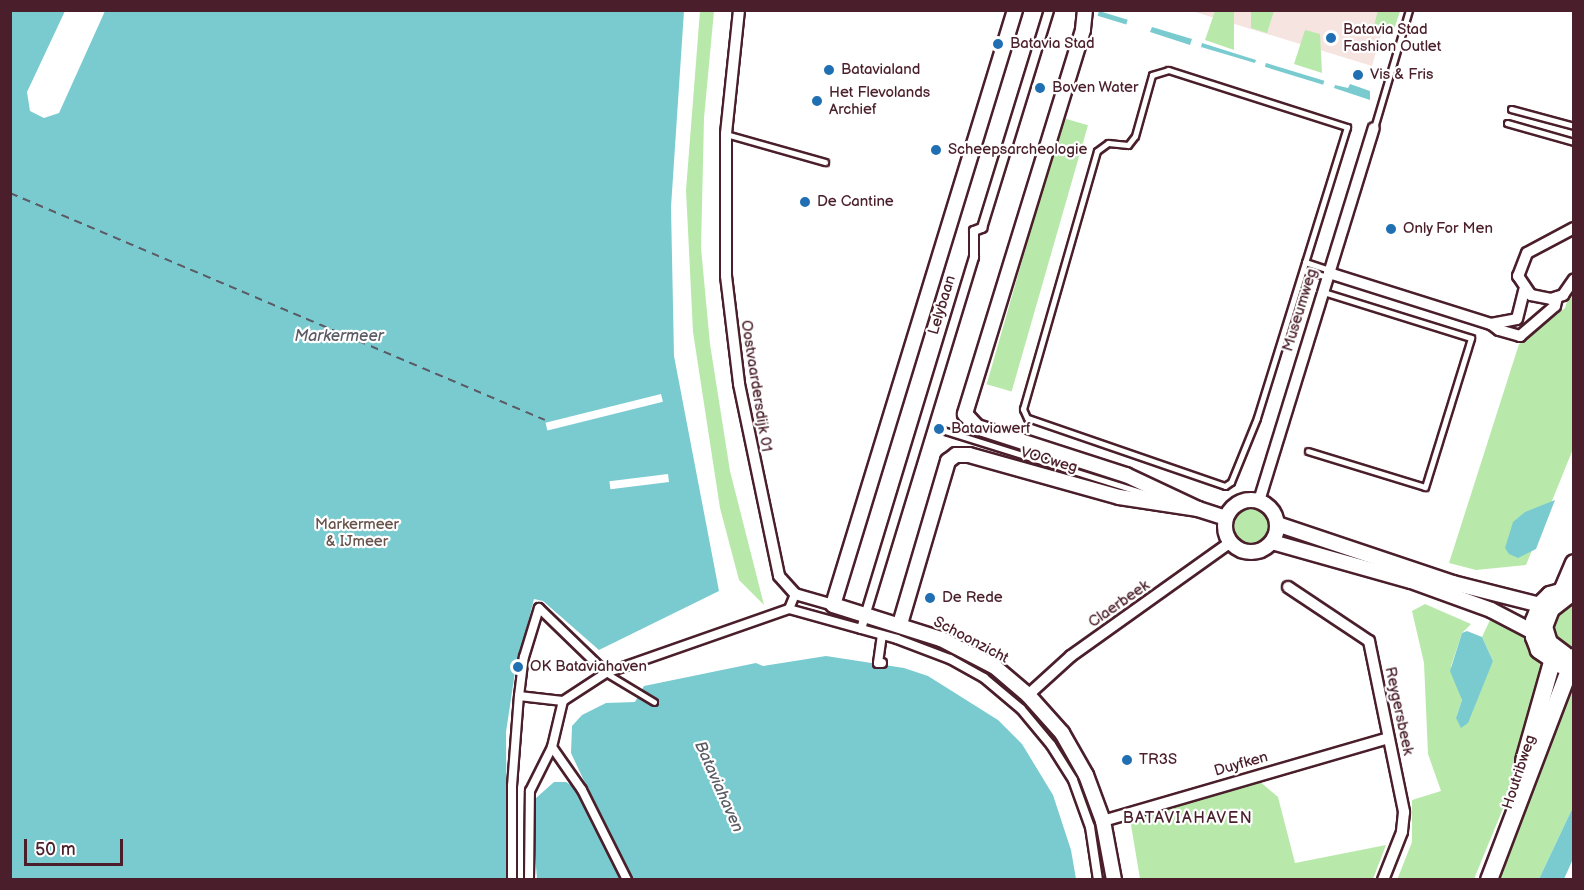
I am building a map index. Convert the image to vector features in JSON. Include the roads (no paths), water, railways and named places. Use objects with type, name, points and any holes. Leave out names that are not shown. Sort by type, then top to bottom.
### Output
[{"type":"main road","points":[[1568,662],[1539,650],[1538,621],[1570,589],[1574,563]]},
{"type":"main road","name":"Houtribweg","points":[[1478,879],[1568,662]]},
{"type":"main road","name":"Houtribweg","points":[[1489,879],[1568,662]]},
{"type":"street","name":"Oostvaardersdijk 01","points":[[739,10],[726,134],[726,276],[739,384],[779,576],[795,594]]},
{"type":"street","name":"Lelybaan","points":[[832,605],[1015,10]]},
{"type":"street","name":"Lelybaan","points":[[865,614],[974,257],[974,231],[982,228],[1048,10]]},
{"type":"street","name":"VOCweg","points":[[1084,10],[1083,30],[967,404],[967,418],[977,427],[1135,490],[1226,518]]},
{"type":"street","name":"Museumweg","points":[[1259,501],[1374,128]]},
{"type":"street","points":[[1491,324],[1517,319],[1524,290],[1518,276],[1527,253],[1574,228]]},
{"type":"street","points":[[1329,273],[1491,324],[1499,330],[1520,336],[1555,306],[1557,297]]},
{"type":"street","points":[[1524,290],[1542,298],[1557,297],[1567,291],[1574,279]]},
{"type":"street","name":"VOCweg","points":[[900,624],[948,461],[956,455],[969,455],[1135,490],[1197,509]]},
{"type":"street","points":[[1272,542],[1277,524],[1272,510],[1259,501],[1241,502],[1226,518],[1225,531],[1231,542],[1251,552],[1272,542],[1367,567],[1491,610],[1538,621]]},
{"type":"street","points":[[1277,524],[1453,583],[1538,621]]},
{"type":"street","name":"Claerbeek","points":[[1028,695],[1071,656],[1231,542]]},
{"type":"street","name":"Reygersbeek","points":[[1288,587],[1369,641],[1404,812],[1402,832],[1383,879]]},
{"type":"street","points":[[789,609],[795,594],[832,605]]},
{"type":"street","name":"Schoonzicht","points":[[832,605],[900,624],[995,667],[1028,695],[1062,733],[1086,776],[1103,821],[1114,879]]},
{"type":"street","points":[[512,879],[512,786],[519,696],[525,657],[539,608],[606,673]]},
{"type":"street","points":[[519,696],[563,701],[606,673],[789,609],[882,635],[950,659],[984,678],[1021,709],[1052,745],[1072,780],[1090,827],[1098,879]]},
{"type":"street","points":[[861,630],[865,614]]},
{"type":"street","points":[[878,663],[882,635]]},
{"type":"street","points":[[529,879],[530,791],[552,747],[563,701]]},
{"type":"street","name":"Duyfken","points":[[1103,821],[1388,738]]},
{"type":"street","points":[[552,747],[582,790],[627,879]]},
{"type":"lane","points":[[1374,128],[1409,10]]},
{"type":"lane","points":[[1168,70],[1347,127],[1305,262],[1257,418],[1231,483],[1225,486],[1152,464],[1145,457],[1027,418],[1023,409],[1097,151],[1108,143],[1128,145],[1135,136],[1152,75],[1158,71],[1168,70]]},
{"type":"lane","points":[[1511,109],[1574,126]]},
{"type":"lane","points":[[1507,123],[1574,142]]},
{"type":"lane","points":[[726,134],[825,162]]},
{"type":"lane","points":[[1305,262],[1329,273]]},
{"type":"lane","points":[[1302,270],[1329,273]]},
{"type":"lane","points":[[1308,451],[1425,487],[1471,338],[1323,292]]},
{"type":"lane","points":[[939,429],[1135,490]]},
{"type":"lane","points":[[606,673],[654,702]]},
{"type":"water","name":"Markermeer","points":[[10,11],[65,11],[27,92],[30,111],[44,118],[59,113],[105,11],[684,11],[671,207],[674,356],[719,591],[599,650],[543,601],[534,599],[515,672],[506,732],[507,879],[11,879]]},
{"type":"water","points":[[1099,11],[1128,20],[1126,25],[1098,16]]},
{"type":"water","points":[[1152,27],[1192,39],[1190,45],[1150,32]]},
{"type":"water","points":[[1202,43],[1256,60],[1255,63],[1201,47]]},
{"type":"water","points":[[1266,63],[1324,81],[1323,85],[1265,67]]},
{"type":"water","points":[[1350,84],[1370,91],[1370,100],[1334,88],[1335,85],[1348,88]]},
{"type":"water","points":[[1555,500],[1536,549],[1518,558],[1509,554],[1505,548],[1513,522],[1525,512]]},
{"type":"water","points":[[1467,631],[1482,637],[1493,661],[1468,723],[1461,728],[1456,718],[1462,700],[1450,671],[1462,633]]},
{"type":"water","name":"Bataviahaven","points":[[826,656],[904,668],[928,676],[998,720],[1022,744],[1053,795],[1071,850],[1076,879],[630,879],[571,753],[572,726],[582,715],[606,703],[635,702],[644,686],[756,663],[763,666]]},
{"type":"water","points":[[554,782],[566,782],[580,791],[624,879],[537,879],[533,828],[536,798]]},
{"type":"water","points":[[1573,807],[1573,859],[1564,879],[1539,879]]},
{"type":"place","name":"Batavia Stad Fashion Outlet","points":[[1331,38]]},
{"type":"place","name":"Batavia Stad","points":[[998,44]]},
{"type":"place","name":"Batavialand","points":[[829,70]]},
{"type":"place","name":"Vis & Fris","points":[[1358,75]]},
{"type":"place","name":"Boven Water","points":[[1040,88]]},
{"type":"place","name":"Het Flevolands Archief","points":[[817,101]]},
{"type":"place","name":"Scheepsarcheologie","points":[[936,150]]},
{"type":"place","name":"De Cantine","points":[[805,202]]},
{"type":"place","name":"Only For Men","points":[[1391,229]]},
{"type":"place","name":"Bataviawerf","points":[[939,429]]},
{"type":"place","name":"De Rede","points":[[930,598]]},
{"type":"place","name":"OK Bataviahaven","points":[[518,667]]},
{"type":"place","name":"TR3S","points":[[1127,760]]},
{"type":"district","name":"BATAVIAHAVEN","points":[[1188,819]]},
{"type":"park label","name":"Markermeer & IJmeer","points":[[357,532]]}]
